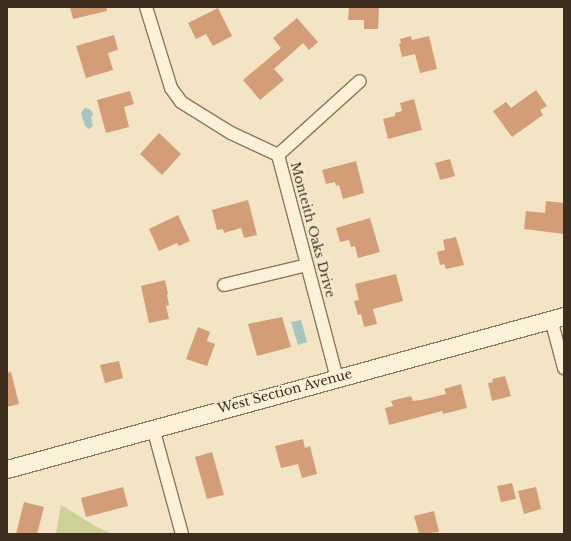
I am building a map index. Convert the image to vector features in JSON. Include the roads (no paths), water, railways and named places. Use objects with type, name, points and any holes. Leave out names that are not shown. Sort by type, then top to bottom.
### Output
[{"type":"street","name":"Monteith Oaks Drive","points":[[146,7],[171,88],[181,102],[231,133],[278,155],[337,378]]},
{"type":"street","points":[[278,155],[360,82]]},
{"type":"street","points":[[224,285],[308,265]]},
{"type":"street","points":[[558,318],[564,368]]},
{"type":"street","name":"West Section Avenue","points":[[7,469],[558,318]]},
{"type":"street","points":[[154,428],[182,534]]},
{"type":"water","points":[[85,108],[90,109],[93,114],[91,118],[93,126],[89,129],[85,126],[81,113]]},
{"type":"water","points":[[301,320],[307,342],[298,345],[291,322]]}]
